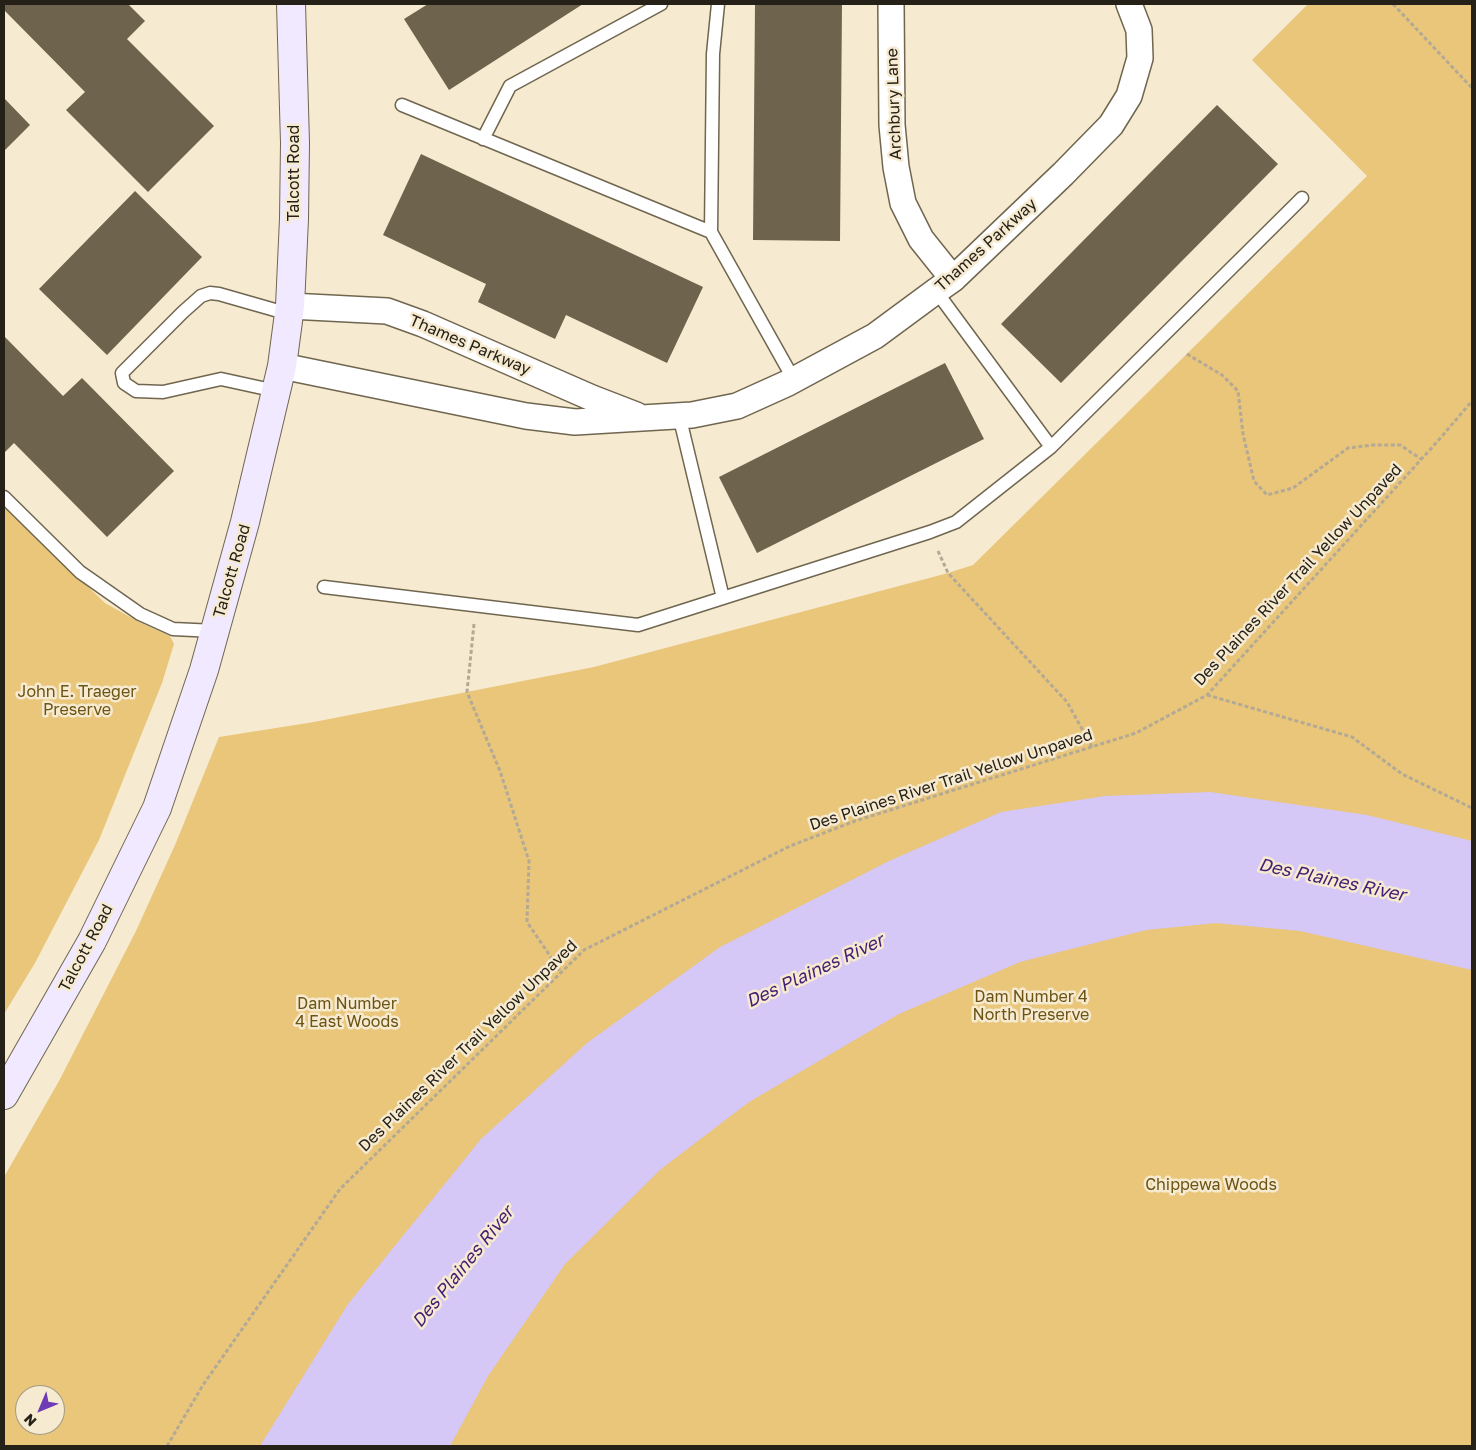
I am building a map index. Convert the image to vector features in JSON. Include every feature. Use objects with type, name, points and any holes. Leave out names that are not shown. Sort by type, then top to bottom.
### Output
[{"type":"main road","name":"Talcott Road","points":[[4,1095],[92,941],[157,808],[204,670],[245,522],[279,378],[290,310],[295,143],[291,4]]},
{"type":"street","name":"Archbury Lane","points":[[891,4],[892,125],[896,167],[903,203],[944,285]]},
{"type":"street","name":"Thames Parkway","points":[[279,378],[575,422],[692,415],[737,406],[794,380],[875,336],[944,285],[1063,174],[1111,125],[1129,96],[1140,58],[1138,30],[1129,4]]},
{"type":"street","name":"Thames Parkway","points":[[290,310],[387,311],[423,324],[592,398],[643,417]]},
{"type":"lane","points":[[483,138],[510,86],[661,4]]},
{"type":"lane","points":[[718,4],[713,54],[711,232],[794,380]]},
{"type":"lane","points":[[402,105],[711,232]]},
{"type":"lane","points":[[324,586],[638,625],[930,532],[956,522],[1051,447],[1302,198]]},
{"type":"lane","points":[[944,285],[1051,447]]},
{"type":"lane","points":[[279,378],[221,379],[163,392],[136,391],[124,383],[122,373],[201,296],[210,293],[219,294],[290,310]]},
{"type":"lane","points":[[679,416],[723,598]]},
{"type":"lane","points":[[4,497],[80,572],[140,614],[174,628],[215,631]]},
{"type":"path","points":[[1393,4],[1472,88]]},
{"type":"path","points":[[1187,354],[1222,375],[1238,391],[1243,434],[1254,481],[1267,495],[1293,488],[1348,448],[1373,445],[1400,445],[1421,459]]},
{"type":"path","name":"Des Plaines River Trail Yellow Unpaved","points":[[167,1446],[203,1385],[340,1189],[584,950],[790,846],[855,821],[1136,733],[1207,696],[1472,401]]},
{"type":"path","points":[[930,532],[948,573],[1067,702],[1092,747]]},
{"type":"path","points":[[476,605],[467,692],[500,771],[529,861],[527,922],[561,972]]},
{"type":"path","points":[[1207,696],[1352,737],[1402,774],[1472,808]]},
{"type":"green space","name":"Dam Number 4 North Preserve","points":[[1308,4],[1472,4],[1472,1446],[4,1446],[4,1177],[59,1081],[136,931],[175,845],[219,737],[314,722],[594,667],[973,565],[1367,176],[1252,60]]},
{"type":"green space","name":"John E. Traeger Preserve","points":[[4,506],[105,603],[139,622],[170,636],[174,644],[162,683],[99,840],[35,963],[4,1014]]},
{"type":"water","name":"Des Plaines River","points":[[1210,792],[1367,815],[1472,841],[1472,970],[1300,931],[1216,923],[1146,930],[1020,962],[899,1014],[749,1102],[661,1169],[565,1264],[488,1376],[450,1446],[260,1446],[348,1304],[481,1139],[587,1043],[720,947],[889,861],[1001,812],[1105,796]]},
{"type":"building","points":[[4,4],[128,4],[145,21],[127,39],[214,126],[148,192],[66,110],[85,92],[4,10]]},
{"type":"building","points":[[428,4],[583,4],[449,90],[404,19]]},
{"type":"building","points":[[755,4],[842,4],[840,241],[753,240]]},
{"type":"building","points":[[4,98],[30,125],[4,151]]},
{"type":"building","points":[[1217,105],[1278,164],[1061,383],[1001,324]]},
{"type":"building","points":[[421,154],[703,287],[667,363],[566,315],[555,339],[478,302],[486,284],[383,235]]},
{"type":"building","points":[[135,191],[202,257],[107,355],[39,289]]},
{"type":"building","points":[[4,336],[63,396],[82,378],[174,471],[107,537],[14,443],[4,453]]},
{"type":"building","points":[[945,363],[984,439],[757,553],[719,477]]},
{"type":"park label","name":"Dam Number 4 East Woods","points":[[347,1013]]},
{"type":"park label","name":"Chippewa Woods","points":[[1211,1185]]}]
